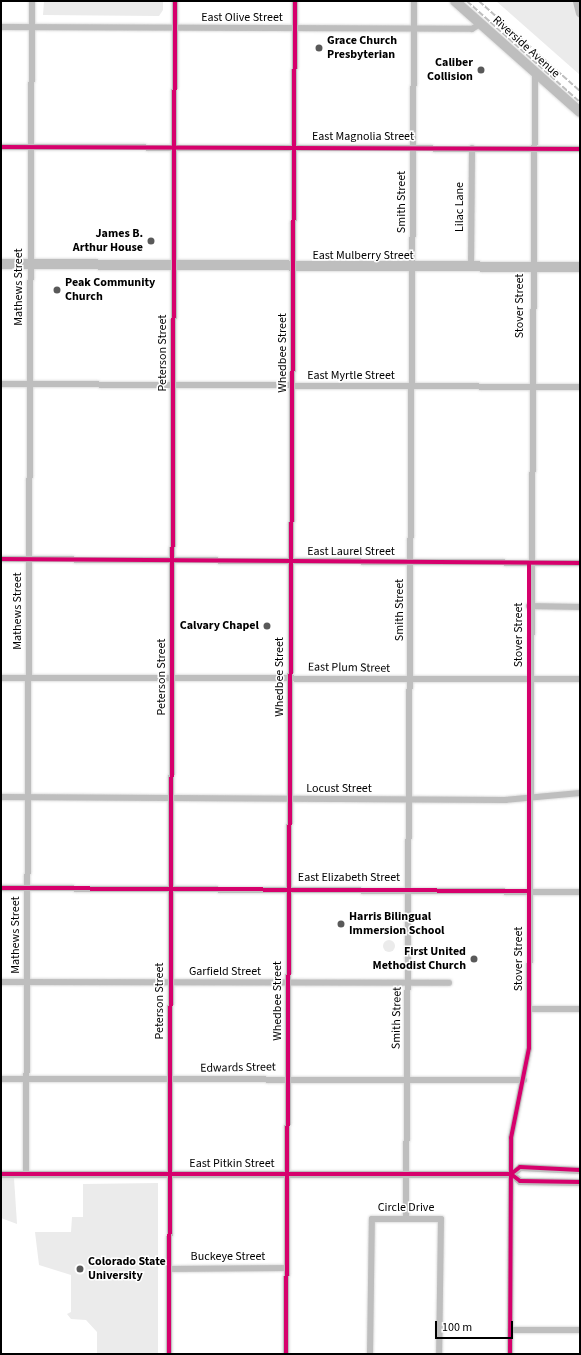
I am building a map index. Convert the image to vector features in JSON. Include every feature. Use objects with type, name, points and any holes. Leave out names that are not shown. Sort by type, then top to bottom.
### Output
[{"type":"highway","name":"Riverside Avenue","points":[[455,1],[580,112]]},
{"type":"highway","name":"East Mulberry Street","points":[[1,264],[580,267]]},
{"type":"street","name":"Mathews Street","points":[[26,1174],[32,1]]},
{"type":"street","name":"Peterson Street","points":[[168,1354],[175,1]]},
{"type":"street","name":"Whedbee Street","points":[[286,1354],[295,1]]},
{"type":"street","name":"Smith Street","points":[[406,1219],[409,983],[414,1]]},
{"type":"street","name":"East Olive Street","points":[[1,27],[414,30],[472,29],[480,24]]},
{"type":"street","name":"Stover Street","points":[[510,1354],[511,1138],[524,1080],[529,1009],[528,680],[532,150],[535,73]]},
{"type":"street","name":"East Magnolia Street","points":[[1,147],[294,147],[580,150]]},
{"type":"street","name":"Lilac Lane","points":[[471,266],[472,148]]},
{"type":"street","name":"East Myrtle Street","points":[[1,384],[580,387]]},
{"type":"street","name":"East Laurel Street","points":[[1,559],[580,563]]},
{"type":"street","points":[[529,606],[580,607]]},
{"type":"street","name":"East Plum Street","points":[[1,678],[410,680],[580,679]]},
{"type":"street","name":"Locust Street","points":[[1,797],[505,800],[528,796],[580,793]]},
{"type":"street","name":"East Elizabeth Street","points":[[1,888],[409,888],[580,892]]},
{"type":"street","name":"Garfield Street","points":[[1,982],[170,984],[449,983]]},
{"type":"street","points":[[529,1009],[580,1009]]},
{"type":"street","name":"Edwards Street","points":[[1,1079],[288,1078],[524,1080]]},
{"type":"street","name":"East Pitkin Street","points":[[1,1174],[511,1174],[520,1167],[580,1170]]},
{"type":"street","name":"East Pitkin Street","points":[[511,1174],[520,1181],[580,1182]]},
{"type":"street","name":"Circle Drive","points":[[370,1354],[372,1219],[441,1219],[439,1354]]},
{"type":"street","name":"Buckeye Street","points":[[169,1269],[287,1268]]},
{"type":"street","points":[[510,1330],[580,1330]]},
{"type":"shaded area","points":[[44,1],[163,1],[163,10],[159,16],[43,15]]},
{"type":"shaded area","points":[[496,1],[580,1],[580,75]]},
{"type":"shaded area","points":[[387,940],[391,940],[395,946],[391,952],[387,952],[383,948],[383,944]]},
{"type":"shaded area","points":[[1,1178],[14,1178],[17,1224],[1,1218]]},
{"type":"shaded area","points":[[158,1183],[158,1354],[97,1354],[97,1332],[86,1320],[71,1319],[67,1314],[71,1312],[71,1275],[39,1265],[35,1232],[71,1232],[72,1217],[83,1217],[83,1184]]},
{"type":"waterway","points":[[577,1],[580,13]]},
{"type":"railway","points":[[467,1],[580,102]]},
{"type":"railway","points":[[479,1],[580,91]]},
{"type":"cycle path","points":[[169,1354],[175,1]]},
{"type":"cycle path","points":[[286,1354],[295,1]]},
{"type":"cycle path","points":[[1,147],[580,149]]},
{"type":"cycle path","points":[[1,559],[580,563]]},
{"type":"cycle path","points":[[510,1354],[511,1138],[529,1048],[529,563]]},
{"type":"cycle path","points":[[1,888],[529,891]]},
{"type":"cycle path","points":[[1,1174],[511,1174],[520,1167],[580,1170]]},
{"type":"cycle path","points":[[511,1174],[520,1181],[580,1182]]},
{"type":"place","name":"Grace Church Presbyterian","points":[[319,48]]},
{"type":"place","name":"Caliber Collision","points":[[481,70]]},
{"type":"place","name":"James B. Arthur House","points":[[151,241]]},
{"type":"place","name":"Peak Community Church","points":[[57,290]]},
{"type":"place","name":"Calvary Chapel","points":[[267,626]]},
{"type":"place","name":"Harris Bilingual Immersion School","points":[[341,924]]},
{"type":"place","name":"First United Methodist Church","points":[[474,959]]},
{"type":"place","name":"Colorado State University","points":[[80,1269]]}]
